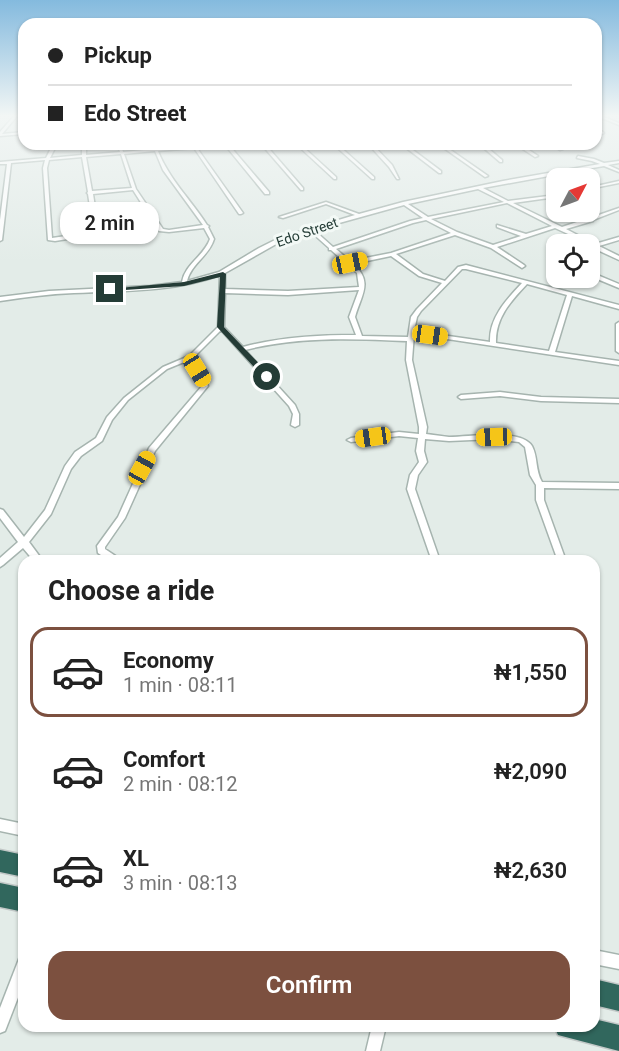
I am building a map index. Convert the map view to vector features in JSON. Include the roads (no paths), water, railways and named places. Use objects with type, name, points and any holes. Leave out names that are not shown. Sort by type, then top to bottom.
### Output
[{"type":"highway","points":[[0,861],[18,865]]},
{"type":"highway","points":[[0,894],[18,898]]},
{"type":"highway","points":[[600,993],[619,998]]},
{"type":"highway","points":[[593,1032],[619,1038]]},
{"type":"street","points":[[0,240],[9,165]]},
{"type":"street","points":[[47,165],[46,194],[50,239],[55,240],[96,234],[85,165]]},
{"type":"street","points":[[126,165],[134,189],[161,230],[207,226]]},
{"type":"street","points":[[163,165],[207,226],[212,239],[211,246],[186,271],[184,284]]},
{"type":"street","points":[[207,165],[242,213]]},
{"type":"street","points":[[245,165],[267,193]]},
{"type":"street","points":[[281,165],[302,189]]},
{"type":"street","points":[[321,165],[335,178]]},
{"type":"street","points":[[359,165],[373,178]]},
{"type":"street","points":[[390,165],[398,178]]},
{"type":"street","points":[[431,165],[440,172]]},
{"type":"street","points":[[470,165],[486,176]]},
{"type":"street","points":[[604,165],[619,171]]},
{"type":"street","name":"Edo Street","points":[[588,168],[604,165]]},
{"type":"street","name":"Edo Street","points":[[0,299],[44,292],[184,284],[223,274],[270,244],[358,215],[403,203],[546,176]]},
{"type":"street","points":[[600,186],[617,183]]},
{"type":"street","points":[[480,188],[571,234]]},
{"type":"street","points":[[89,193],[134,189]]},
{"type":"street","points":[[331,249],[427,219],[508,202],[546,198]]},
{"type":"street","points":[[281,217],[326,203],[358,215]]},
{"type":"street","points":[[403,203],[427,219],[455,233],[493,247],[522,266]]},
{"type":"street","points":[[600,216],[619,209]]},
{"type":"street","points":[[562,229],[585,222]]},
{"type":"street","points":[[499,226],[526,236]]},
{"type":"street","points":[[493,247],[556,226]]},
{"type":"street","points":[[311,230],[350,263],[363,280],[360,301],[352,317],[360,337]]},
{"type":"street","points":[[350,263],[392,254],[455,233]]},
{"type":"street","points":[[600,244],[619,238]]},
{"type":"street","points":[[600,249],[619,257]]},
{"type":"street","points":[[392,254],[422,275],[446,284]]},
{"type":"street","points":[[434,555],[411,489],[414,475],[423,462],[420,451],[423,435],[409,360],[414,317],[460,268],[466,267],[619,307]]},
{"type":"street","points":[[0,563],[25,541],[48,512],[68,468],[78,454],[99,439],[118,407],[158,372],[175,362],[191,357],[221,327],[223,274]]},
{"type":"street","points":[[600,278],[619,286]]},
{"type":"street","points":[[493,344],[492,328],[510,299],[525,283]]},
{"type":"street","points":[[222,291],[288,293],[362,288]]},
{"type":"street","points":[[552,351],[570,294]]},
{"type":"street","points":[[619,324],[619,351]]},
{"type":"street","points":[[221,327],[292,405],[296,414],[295,425]]},
{"type":"street","points":[[242,348],[270,341],[411,335],[552,351],[619,363]]},
{"type":"street","points":[[107,555],[101,551],[101,546],[121,518],[153,450],[204,386],[191,357]]},
{"type":"street","points":[[461,397],[500,394],[541,399],[619,402]]},
{"type":"street","points":[[351,440],[391,434],[423,435],[448,439],[494,437],[521,440],[528,446],[534,475],[540,485],[540,500],[560,555]]},
{"type":"street","points":[[540,485],[619,486]]},
{"type":"street","points":[[0,512],[16,535],[25,541],[35,555]]},
{"type":"street","points":[[0,825],[18,829]]},
{"type":"street","points":[[600,958],[619,962]]},
{"type":"street","points":[[0,1026],[18,980]]},
{"type":"street","points":[[373,1051],[378,1032]]}]
